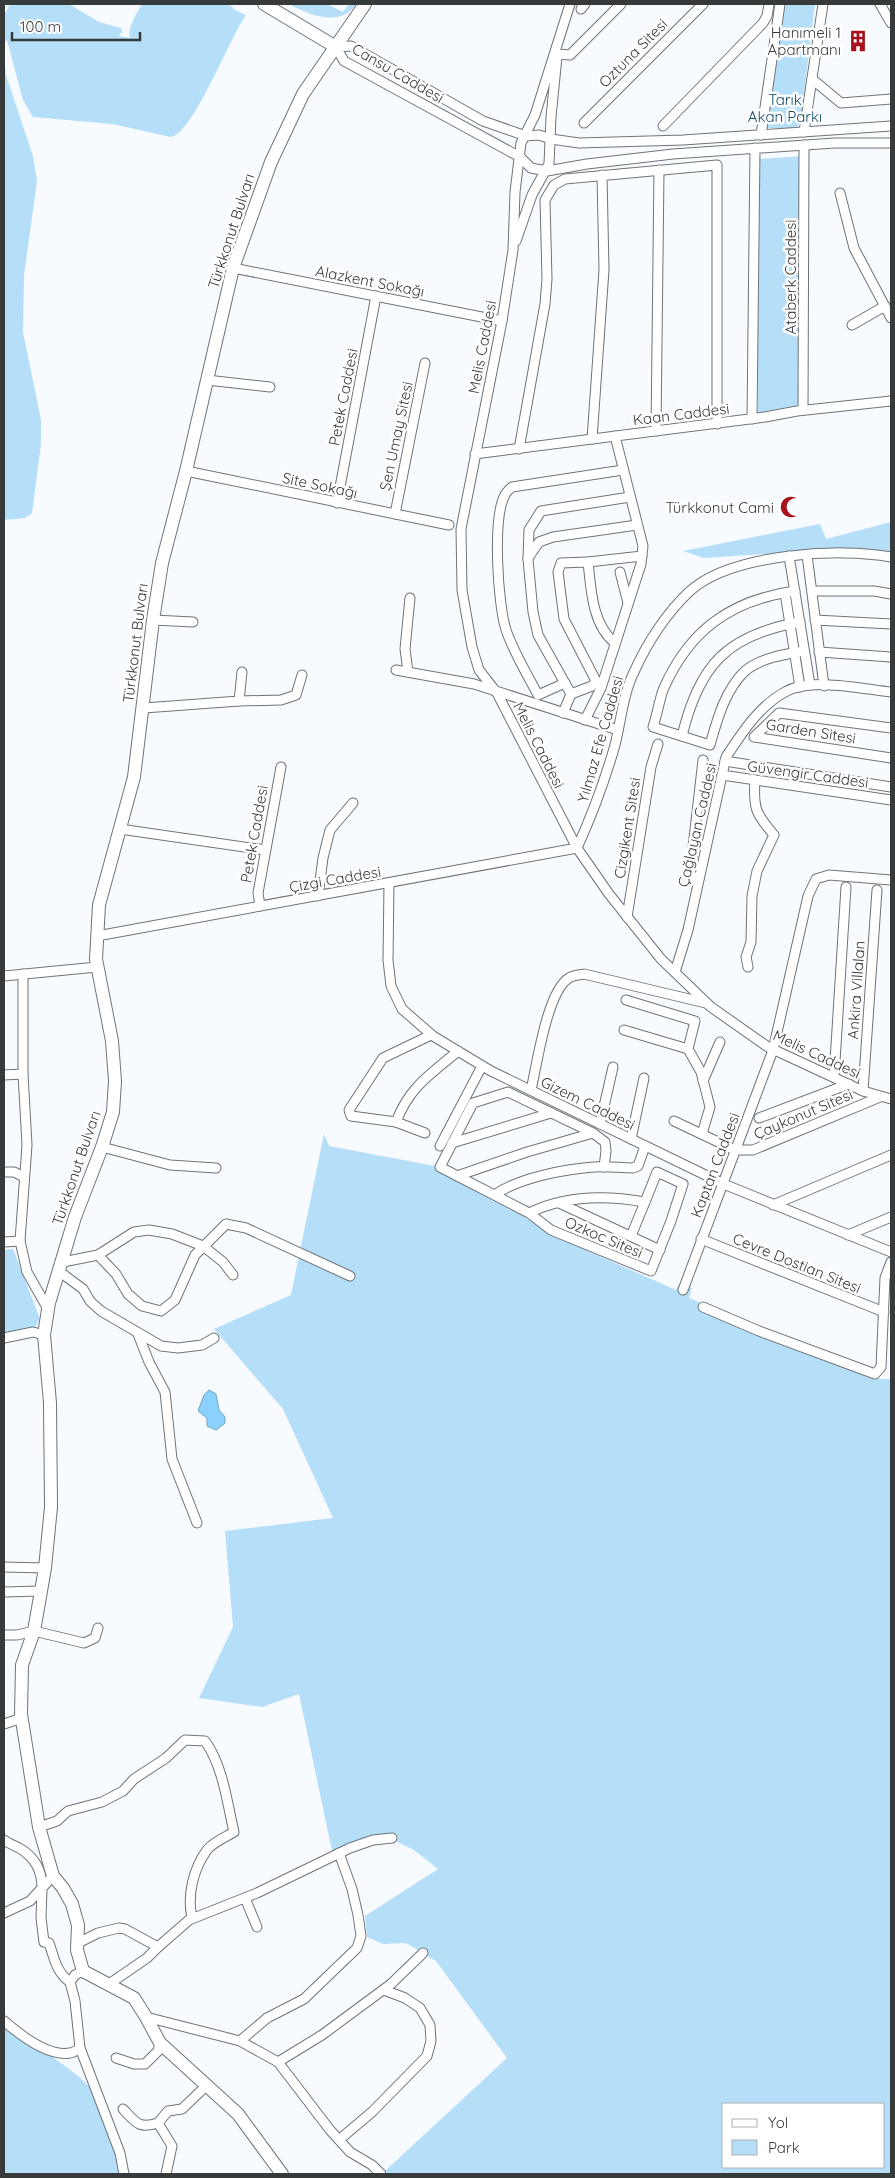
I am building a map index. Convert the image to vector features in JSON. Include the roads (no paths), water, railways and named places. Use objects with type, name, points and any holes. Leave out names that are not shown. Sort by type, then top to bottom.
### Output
[{"type":"street","points":[[264,4],[336,48]]},
{"type":"street","name":"Türkkonut Bulvarı","points":[[83,1971],[76,1950],[78,1925],[72,1904],[63,1888],[53,1876],[39,1827],[22,1718],[22,1665],[34,1631],[45,1568],[51,1507],[50,1403],[44,1335],[48,1309],[75,1216],[102,1148],[112,1112],[115,1081],[112,1041],[97,966],[99,905],[134,777],[144,708],[153,620],[162,563],[186,471],[233,268],[271,162],[299,103],[365,4]]},
{"type":"street","name":"Melis Caddesi","points":[[514,250],[515,192],[521,143],[535,115],[570,4]]},
{"type":"street","points":[[557,54],[570,55],[621,4]]},
{"type":"street","name":"Oztuna Sitesi","points":[[584,123],[702,4]]},
{"type":"street","points":[[663,126],[763,23],[767,16],[769,4]]},
{"type":"street","points":[[761,135],[780,4]]},
{"type":"street","points":[[804,132],[823,4]]},
{"type":"street","points":[[880,4],[891,23]]},
{"type":"street","name":"Melis Caddesi","points":[[559,39],[550,139],[551,155],[547,171],[532,195],[514,250],[461,529],[462,590],[472,647],[479,670],[497,693],[577,848],[627,917],[661,959],[707,1003],[773,1050],[864,1091],[891,1099]]},
{"type":"street","name":"Cansu Caddesi","points":[[547,171],[531,168],[520,157],[344,61],[336,48],[351,46],[483,121],[526,136],[539,136],[579,143],[682,140],[891,126]]},
{"type":"street","points":[[812,79],[841,103],[891,99]]},
{"type":"street","points":[[547,171],[596,163],[755,148],[891,143]]},
{"type":"street","name":"Ataberk Caddesi","points":[[803,410],[804,145]]},
{"type":"street","points":[[752,419],[755,148]]},
{"type":"street","points":[[519,449],[545,304],[547,279],[544,200],[554,185],[565,178],[717,165],[717,424]]},
{"type":"street","points":[[656,431],[659,170]]},
{"type":"street","points":[[592,439],[604,270],[602,175]]},
{"type":"street","points":[[840,193],[854,248],[891,318]]},
{"type":"street","name":"Alazkent Sokağı","points":[[233,268],[502,321]]},
{"type":"street","name":"Petek Caddesi","points":[[338,503],[376,296]]},
{"type":"street","points":[[852,325],[885,306]]},
{"type":"street","name":"Şen Umay Sitesi","points":[[394,514],[426,363]]},
{"type":"street","points":[[207,380],[270,387]]},
{"type":"street","name":"Kaan Caddesi","points":[[475,454],[717,424],[803,410],[891,401]]},
{"type":"street","points":[[585,720],[601,688],[642,556],[643,546],[616,436]]},
{"type":"street","points":[[565,683],[538,695],[515,653],[505,628],[498,552],[500,514],[504,496],[512,487],[623,470]]},
{"type":"street","name":"Site Sokağı","points":[[186,471],[449,525]]},
{"type":"street","points":[[571,694],[538,635],[529,587],[529,530],[541,511],[630,497]]},
{"type":"street","points":[[528,559],[539,542],[553,537],[637,525]]},
{"type":"street","name":"Yılmaz Efe Caddesi","points":[[577,848],[601,788],[633,672],[668,617],[691,590],[722,573],[757,561],[789,556],[836,554],[891,557]]},
{"type":"street","points":[[807,555],[824,686]]},
{"type":"street","points":[[563,713],[571,694],[592,686],[596,681],[564,618],[558,572],[561,563],[642,556]]},
{"type":"street","points":[[789,556],[795,591],[793,652],[800,687]]},
{"type":"street","points":[[588,562],[596,611],[602,628],[615,643]]},
{"type":"street","points":[[620,572],[628,604]]},
{"type":"street","points":[[795,591],[772,594],[743,604],[721,616],[698,634],[678,660],[663,692],[654,727],[710,745],[720,713],[732,688],[746,670],[765,661],[804,650]]},
{"type":"street","points":[[812,591],[874,591],[891,594]]},
{"type":"street","points":[[785,593],[804,650],[810,686]]},
{"type":"street","points":[[408,672],[405,649],[410,598]]},
{"type":"street","points":[[153,620],[193,622]]},
{"type":"street","points":[[815,620],[891,624]]},
{"type":"street","points":[[682,736],[690,706],[702,679],[720,655],[745,638],[795,622]]},
{"type":"street","points":[[819,652],[891,657]]},
{"type":"street","points":[[396,670],[474,684],[497,693],[618,730]]},
{"type":"street","points":[[239,701],[242,672]]},
{"type":"street","points":[[144,708],[281,700],[296,694],[302,675]]},
{"type":"street","name":"Çağlayan Caddesi","points":[[675,972],[688,930],[725,761],[742,732],[759,712],[785,691],[800,687],[824,686],[891,692]]},
{"type":"street","name":"Garden Sitesi","points":[[891,728],[779,712],[754,737],[891,758]]},
{"type":"street","name":"Cizgikent Sitesi","points":[[627,917],[651,767],[658,744]]},
{"type":"street","points":[[698,882],[690,873],[703,760]]},
{"type":"street","name":"Güvengir Caddesi","points":[[725,761],[891,787]]},
{"type":"street","name":"Petek Caddesi","points":[[260,906],[258,892],[281,767]]},
{"type":"street","name":"Güvengir Caddesi","points":[[722,775],[891,800]]},
{"type":"street","points":[[748,967],[746,958],[751,942],[752,896],[757,871],[777,831],[758,816],[753,798],[755,780]]},
{"type":"street","points":[[318,896],[323,858],[330,830],[353,803]]},
{"type":"street","points":[[120,829],[265,850]]},
{"type":"street","name":"Çizgi Caddesi","points":[[97,936],[389,884],[577,848]]},
{"type":"street","name":"Kaptan Caddesi","points":[[683,1290],[773,1050],[808,896],[816,879],[829,875],[891,880]]},
{"type":"street","name":"Gizem Caddesi","points":[[389,884],[388,960],[391,986],[402,1010],[431,1035],[482,1066],[722,1183],[891,1252]]},
{"type":"street","name":"Ankira Villalan","points":[[834,1077],[846,887]]},
{"type":"street","name":"Ankira Villalan","points":[[864,1091],[877,890]]},
{"type":"street","points":[[4,976],[97,966]]},
{"type":"street","points":[[23,974],[23,1074],[27,1145],[20,1241],[28,1272],[48,1309]]},
{"type":"street","points":[[531,1090],[550,1007],[558,989],[569,977],[584,974],[707,1003]]},
{"type":"street","points":[[626,1000],[695,1021],[688,1049],[700,1072],[710,1107],[702,1134]]},
{"type":"street","points":[[624,1030],[688,1049]]},
{"type":"street","points":[[425,1133],[396,1122],[351,1116],[349,1110],[383,1058],[431,1035]]},
{"type":"street","points":[[703,1081],[720,1042]]},
{"type":"street","points":[[396,1122],[403,1104],[415,1087],[458,1051]]},
{"type":"street","points":[[440,1146],[482,1066]]},
{"type":"street","points":[[600,1124],[613,1067]]},
{"type":"street","points":[[4,1075],[23,1074]]},
{"type":"street","points":[[631,1139],[644,1078]]},
{"type":"street","points":[[759,1118],[849,1084]]},
{"type":"street","name":"Ozkoc Sitesi","points":[[529,1213],[540,1207],[560,1202],[602,1197],[645,1202],[658,1172],[683,1184],[672,1221],[651,1271],[552,1230],[529,1213],[496,1194],[440,1167],[473,1103],[508,1092],[593,1133],[601,1137],[605,1142],[604,1167]]},
{"type":"street","name":"Çaykonut Sitesi","points":[[735,1150],[753,1150],[880,1096]]},
{"type":"street","points":[[452,1143],[551,1113]]},
{"type":"street","points":[[674,1121],[735,1150]]},
{"type":"street","points":[[457,1176],[527,1152],[593,1133]]},
{"type":"street","points":[[496,1194],[515,1184],[558,1173],[604,1167],[633,1168],[638,1166],[645,1146]]},
{"type":"street","points":[[102,1148],[170,1165],[216,1168]]},
{"type":"street","points":[[773,1204],[891,1155]]},
{"type":"street","points":[[4,1172],[14,1172],[24,1177]]},
{"type":"street","name":"Ozkoc Sitesi","points":[[560,1202],[660,1250]]},
{"type":"street","points":[[631,1236],[645,1202]]},
{"type":"street","points":[[848,1235],[891,1217]]},
{"type":"street","points":[[98,1255],[116,1274],[128,1294],[142,1306],[161,1311],[175,1300],[190,1265],[203,1246],[226,1224],[246,1228],[350,1276]]},
{"type":"street","points":[[214,1338],[202,1345],[178,1348],[161,1346],[101,1312],[61,1267],[98,1255],[134,1232],[149,1230],[172,1234],[203,1246],[223,1262],[233,1275]]},
{"type":"street","name":"Cevre Dostian Sitesi","points":[[702,1239],[884,1312]]},
{"type":"street","points":[[4,1242],[20,1241]]},
{"type":"street","points":[[703,1307],[759,1331],[875,1374],[881,1367],[885,1278],[891,1262]]},
{"type":"street","points":[[4,1338],[33,1332],[44,1335]]},
{"type":"street","points":[[138,1334],[149,1362],[165,1392],[172,1459],[197,1523]]},
{"type":"street","points":[[4,1567],[45,1568]]},
{"type":"street","points":[[4,1592],[40,1591]]},
{"type":"street","points":[[4,1635],[17,1635],[34,1631],[84,1643],[95,1638],[98,1628]]},
{"type":"street","points":[[4,1724],[22,1718]]},
{"type":"street","points":[[39,1827],[57,1821],[68,1811],[102,1802],[123,1792],[134,1779],[166,1758],[185,1740],[204,1741],[210,1748],[226,1793],[234,1832],[208,1849],[204,1856],[193,1879],[189,1904],[192,1918]]},
{"type":"street","points":[[108,1984],[147,1958],[158,1946],[192,1918],[245,1898],[339,1853],[373,1840],[392,1838]]},
{"type":"street","points":[[4,1840],[19,1848],[34,1860],[42,1874],[41,1918],[44,1942],[49,1943],[58,1970],[70,1982],[75,2001],[80,2048],[120,2153],[124,2174]]},
{"type":"street","points":[[240,2041],[267,2018],[304,1999],[357,1948],[361,1936],[358,1915],[352,1889],[339,1853]]},
{"type":"street","points":[[4,1913],[30,1901],[53,1876]]},
{"type":"street","points":[[245,1898],[256,1927]]},
{"type":"street","points":[[78,1943],[98,1933],[119,1928],[125,1929],[158,1946]]},
{"type":"street","points":[[278,2062],[322,2035],[384,1990],[423,1954]]},
{"type":"street","points":[[70,1982],[83,1971],[134,1998],[160,2043],[238,2114],[282,2174]]},
{"type":"street","points":[[340,2139],[372,2112],[427,2056],[431,2041],[430,2025],[420,2008],[405,1998],[384,1990]]},
{"type":"street","points":[[146,2017],[240,2041],[278,2062],[318,2116],[350,2152],[372,2164],[381,2174]]},
{"type":"street","points":[[4,2021],[37,2045],[51,2050],[69,2053],[80,2048]]},
{"type":"street","points":[[116,2058],[134,2064],[145,2064],[158,2051],[160,2043]]},
{"type":"street","points":[[123,2109],[137,2124],[148,2126],[158,2123],[168,2111],[182,2109],[206,2086]]},
{"type":"street","points":[[158,2123],[172,2146],[166,2174]]},
{"type":"place","name":"Hanımeli 1 Apartmanı","points":[[858,41]]},
{"type":"place","name":"Türkkonut Cami","points":[[791,507]]},
{"type":"park label","name":"Tarık Akan Parkı","points":[[785,108]]}]
